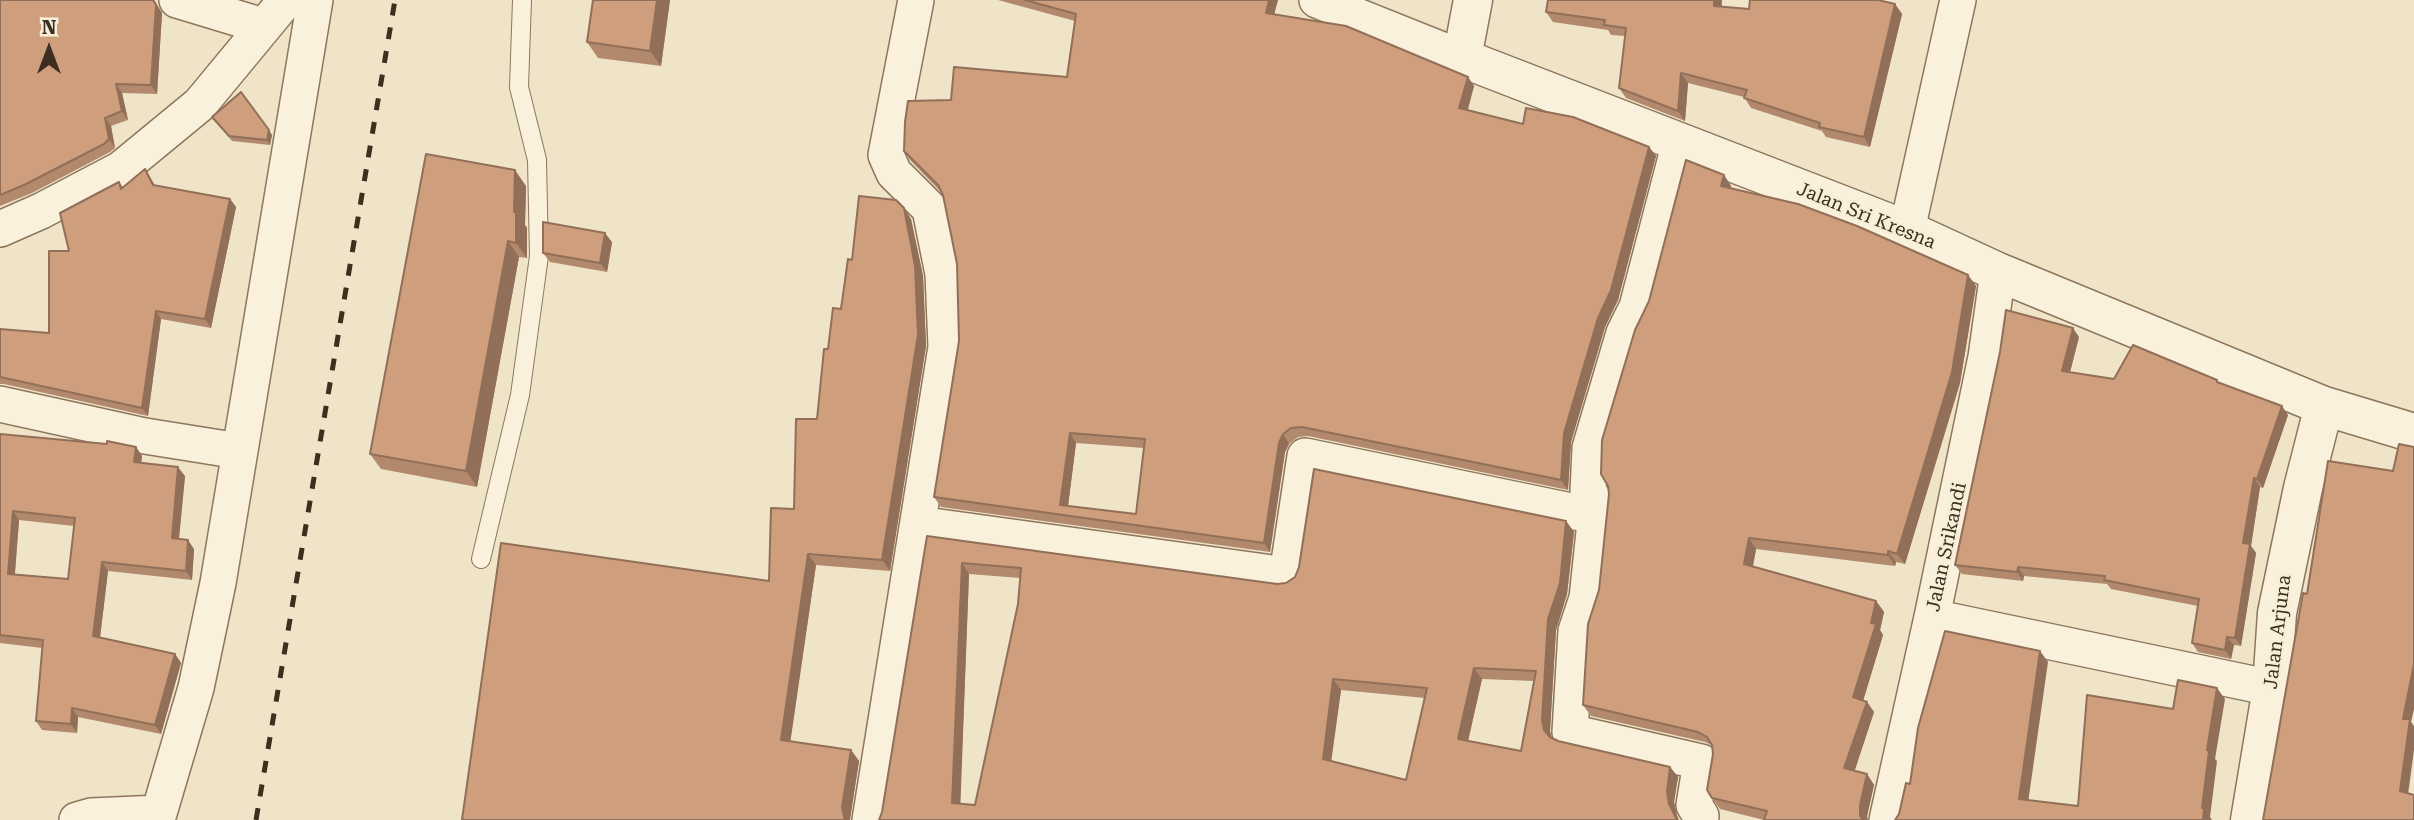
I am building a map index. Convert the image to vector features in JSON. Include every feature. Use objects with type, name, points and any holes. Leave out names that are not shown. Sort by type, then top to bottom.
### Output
[{"type":"street","points":[[177,0],[263,26]]},
{"type":"street","points":[[0,229],[121,169],[200,104],[286,0]]},
{"type":"street","points":[[77,820],[91,816],[159,817],[196,688],[218,583],[316,0]]},
{"type":"street","points":[[870,820],[946,347],[943,274],[930,209],[894,173],[886,155],[916,0]]},
{"type":"street","name":"Jalan Sri Kresna","points":[[1317,0],[1908,230],[1998,272],[2324,406],[2414,433]]},
{"type":"street","points":[[1462,58],[1473,0]]},
{"type":"street","points":[[1908,230],[1958,0]]},
{"type":"street","points":[[1680,142],[1637,307],[1624,333],[1590,448],[1588,492],[1597,503],[1587,598],[1576,631],[1570,732],[1700,762],[1693,805],[1700,820]]},
{"type":"street","name":"Jalan Srikandi","points":[[1887,820],[1986,357],[1998,272]]},
{"type":"street","points":[[0,404],[145,436],[239,451]]},
{"type":"street","name":"Jalan Arjuna","points":[[2250,820],[2272,688],[2277,613],[2303,488],[2324,406]]},
{"type":"street","points":[[918,524],[1287,575],[1304,456],[1595,516]]},
{"type":"street","points":[[1932,617],[2272,688]]},
{"type":"lane","points":[[481,559],[520,395],[539,256],[537,160],[519,87],[522,0]]},
{"type":"building","points":[[0,0],[153,0],[156,5],[151,85],[116,84],[122,111],[105,118],[109,139],[104,144],[0,195]]},
{"type":"building","points":[[593,0],[657,0],[650,51],[587,42]]},
{"type":"building","points":[[1025,0],[1269,0],[1266,13],[1346,26],[1468,77],[1459,108],[1523,124],[1526,108],[1573,117],[1649,147],[1611,290],[1598,318],[1564,433],[1561,480],[1302,427],[1291,428],[1283,434],[1279,443],[1264,543],[934,497],[959,341],[957,264],[943,195],[938,185],[904,151],[908,101],[951,100],[954,67],[1067,77],[1076,14]],"holes":[[[1070,433],[1145,439],[1136,514],[1060,505]]]},
{"type":"building","points":[[1548,0],[1714,0],[1714,6],[1749,9],[1750,0],[1878,0],[1895,4],[1864,137],[1819,127],[1820,123],[1744,98],[1747,90],[1681,73],[1678,111],[1619,88],[1626,28],[1604,25],[1605,20],[1546,12]]},
{"type":"building","points":[[241,92],[269,130],[267,140],[229,136],[212,117]]},
{"type":"building","points":[[426,154],[515,170],[516,243],[508,241],[466,471],[370,454]]},
{"type":"building","points":[[1686,160],[1724,175],[1721,186],[1798,204],[1857,226],[1968,275],[1952,372],[1897,554],[1749,538],[1744,564],[1876,601],[1871,623],[1876,624],[1853,697],[1867,702],[1844,768],[1867,774],[1860,805],[1860,816],[1863,820],[1764,820],[1767,811],[1712,798],[1707,790],[1713,754],[1707,737],[1698,732],[1583,705],[1588,624],[1599,590],[1609,494],[1601,474],[1602,440],[1635,330],[1649,301]]},
{"type":"building","points":[[145,169],[153,185],[230,199],[205,319],[156,311],[142,408],[0,377],[0,329],[49,333],[49,251],[69,251],[60,213],[119,182],[121,189]]},
{"type":"building","points":[[859,196],[896,200],[904,208],[915,266],[918,335],[882,560],[808,554],[781,740],[851,750],[842,807],[846,820],[462,820],[501,543],[769,581],[771,508],[794,509],[796,419],[817,419],[824,349],[828,349],[833,308],[841,309],[848,259],[852,260]]},
{"type":"building","points":[[543,222],[605,233],[600,263],[543,253]]},
{"type":"building","points":[[2006,310],[2073,328],[2062,371],[2114,379],[2133,345],[2217,382],[2282,406],[2257,479],[2254,478],[2243,543],[2250,544],[2235,638],[2227,637],[2225,650],[2192,643],[2199,599],[2104,580],[2105,576],[2018,567],[2017,572],[1955,565],[2000,352]]},
{"type":"building","points":[[0,434],[107,444],[107,441],[136,447],[134,462],[178,467],[172,538],[188,540],[186,571],[102,562],[93,636],[175,654],[155,725],[72,708],[71,724],[36,721],[43,640],[0,635]],"holes":[[[13,511],[75,518],[68,579],[8,574]]]},
{"type":"building","points":[[2399,444],[2414,447],[2414,664],[2403,719],[2410,719],[2400,791],[2414,795],[2414,820],[2263,820],[2303,593],[2307,594],[2328,461],[2393,471]]},
{"type":"building","points":[[1314,469],[1566,521],[1560,583],[1548,619],[1542,720],[1544,730],[1558,741],[1670,767],[1667,791],[1669,804],[1677,820],[879,820],[927,536],[1277,584],[1286,583],[1295,577],[1299,567]],"holes":[[[962,563],[1021,568],[1018,604],[975,805],[952,803]],[[1474,668],[1536,671],[1521,751],[1458,739]],[[1333,679],[1427,688],[1406,780],[1323,759]]]},
{"type":"building","points":[[1945,631],[2040,651],[2019,799],[2078,806],[2087,695],[2173,709],[2178,680],[2217,688],[2207,750],[2203,820],[1895,820],[1899,814],[1906,783],[1910,784],[1918,728]]},
{"type":"railway","points":[[256,820],[395,0]]}]
